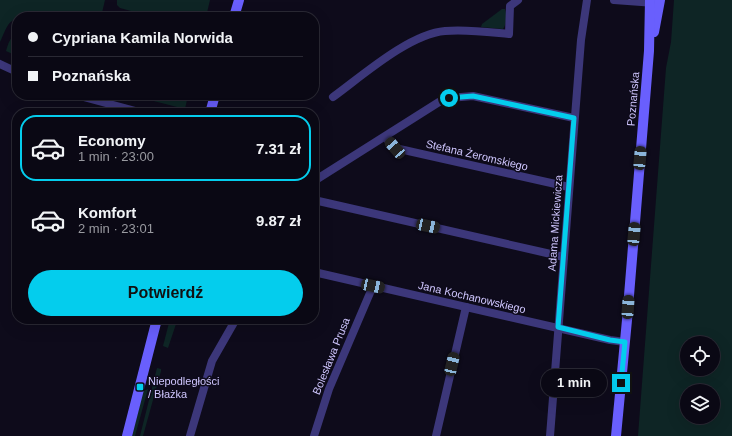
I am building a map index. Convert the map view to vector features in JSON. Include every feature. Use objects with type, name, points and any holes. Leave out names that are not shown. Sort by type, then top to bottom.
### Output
[{"type":"main road","points":[[235,12],[239,0]]},
{"type":"main road","name":"Poznańska","points":[[616,436],[649,51],[655,2]]},
{"type":"main road","points":[[127,436],[157,324]]},
{"type":"street","points":[[333,97],[412,41],[425,35],[443,31],[463,30],[509,34],[510,6],[518,0]]},
{"type":"street","name":"Adama Mickiewicza","points":[[550,436],[574,118],[581,40],[587,0]]},
{"type":"street","points":[[614,0],[655,2]]},
{"type":"street","points":[[0,64],[12,70]]},
{"type":"street","points":[[319,178],[439,102],[449,98],[458,96],[473,96],[574,118]]},
{"type":"street","points":[[95,100],[124,108]]},
{"type":"street","name":"Stefana Żeromskiego","points":[[385,137],[395,148],[569,187]]},
{"type":"street","points":[[319,201],[564,257]]},
{"type":"street","name":"Jana Kochanowskiego","points":[[319,273],[610,340],[625,342]]},
{"type":"street","name":"Bolesława Prusa","points":[[314,436],[328,389],[373,286]]},
{"type":"street","points":[[436,436],[466,307]]},
{"type":"street","points":[[190,436],[212,361],[233,324]]},
{"type":"green space","points":[[0,0],[105,0],[102,12],[12,12],[12,21],[6,28],[0,42]]},
{"type":"green space","points":[[117,0],[210,0],[207,12],[135,12],[120,8],[117,5]]},
{"type":"green space","points":[[674,0],[732,0],[732,436],[638,436],[666,68],[671,42]]},
{"type":"green space","points":[[502,9],[505,9],[506,17],[506,22],[503,29],[481,27],[482,24]]},
{"type":"green space","points":[[12,38],[12,54],[6,51]]},
{"type":"green space","points":[[150,100],[187,100],[185,108]]},
{"type":"green space","points":[[169,324],[176,324],[168,348],[163,346]]},
{"type":"green space","points":[[157,368],[161,369],[161,371],[143,436],[140,436]]},
{"type":"green space","points":[[148,389],[135,436],[132,436],[143,391]]},
{"type":"place","name":"Niepodległości / Błażka","points":[[140,387]]},
{"type":"route","points":[[449,98],[458,96],[473,96],[574,118],[558,327],[610,340],[625,342],[621,383]]}]
